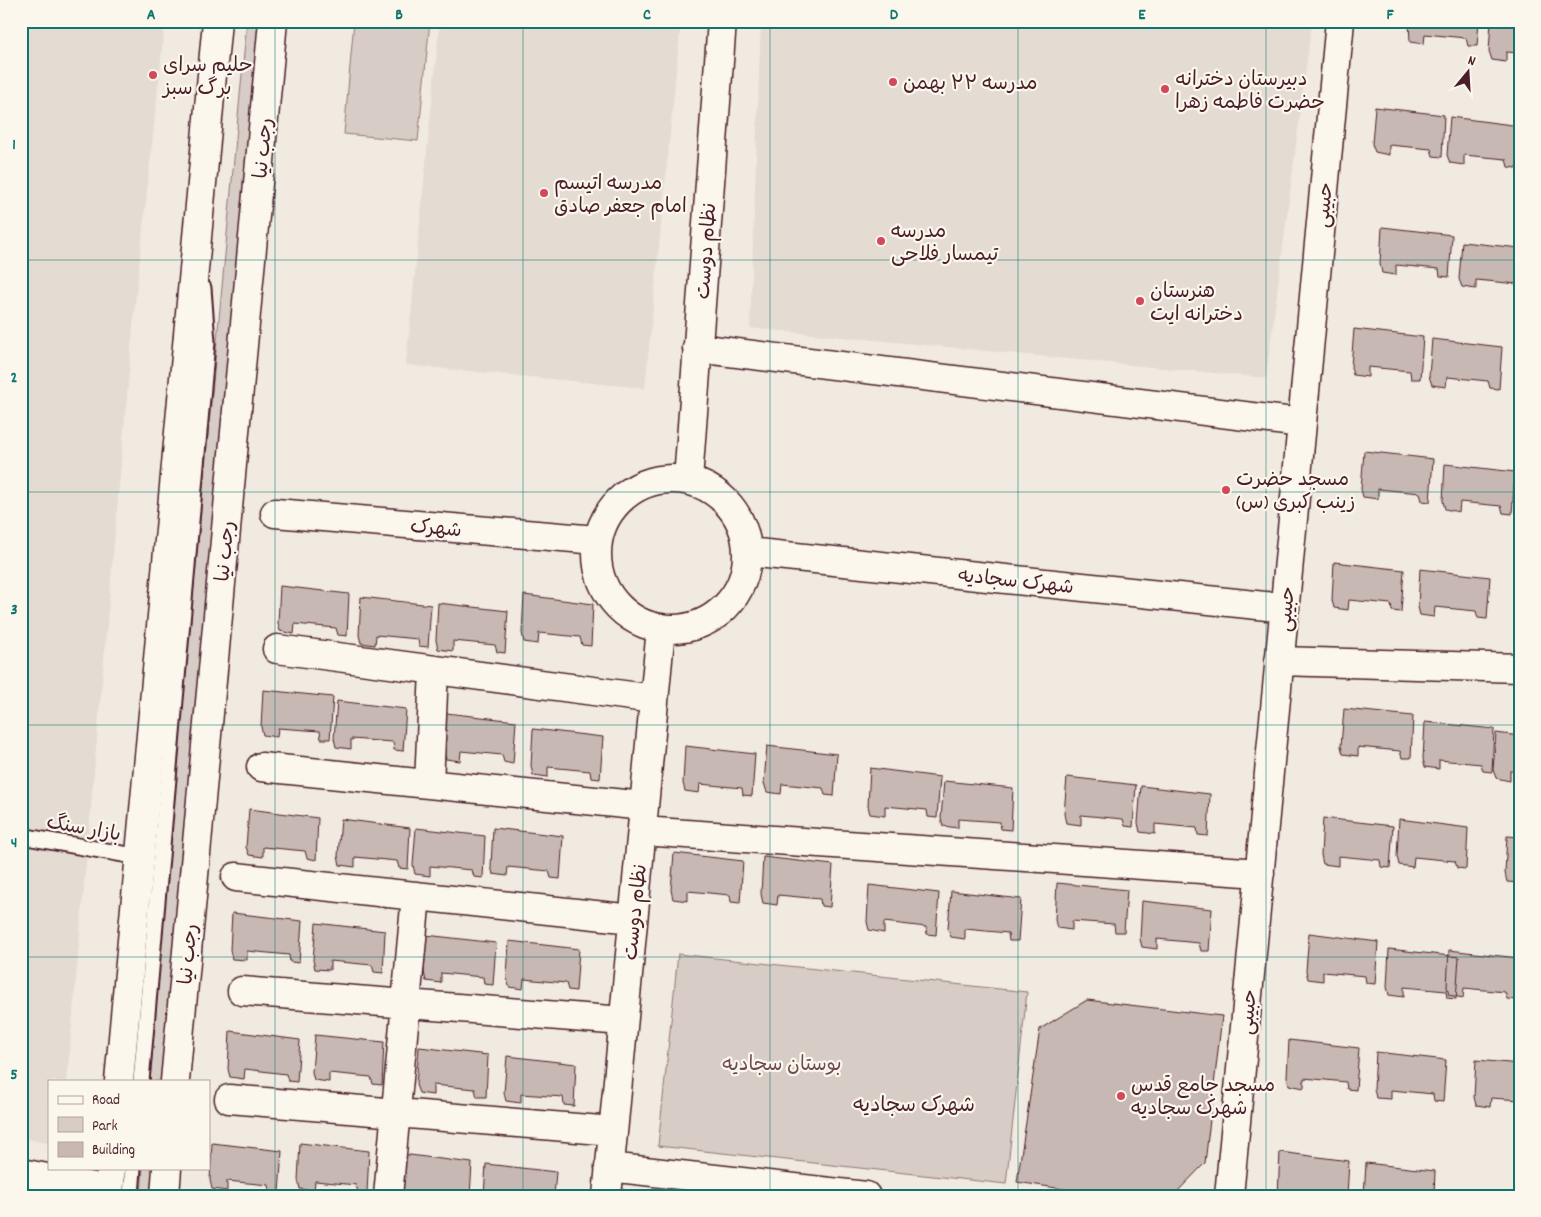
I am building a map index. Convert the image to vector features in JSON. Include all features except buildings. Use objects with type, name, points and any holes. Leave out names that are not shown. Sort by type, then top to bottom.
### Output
[{"type":"street","points":[[119,1080],[217,21]]},
{"type":"street","name":"رجب نیا","points":[[176,1080],[273,21]]},
{"type":"street","name":"نظام دوست","points":[[688,480],[722,21]]},
{"type":"street","name":"حبیبی","points":[[1229,1196],[1340,21]]},
{"type":"street","points":[[697,348],[1302,423]]},
{"type":"street","points":[[664,479],[688,480],[710,489],[729,504],[742,526],[747,552],[744,578],[731,601],[711,618],[687,628],[661,628],[638,621],[618,607],[604,587],[597,564],[597,540],[606,517],[620,499],[640,485],[664,479]]},
{"type":"street","name":"شهرک","points":[[275,513],[597,540]]},
{"type":"street","name":"شهرک سجادیه","points":[[747,552],[1285,608]]},
{"type":"street","name":"نظام دوست","points":[[607,1196],[661,628]]},
{"type":"street","points":[[277,649],[654,699]]},
{"type":"street","points":[[1280,661],[1520,668]]},
{"type":"street","points":[[429,784],[434,670]]},
{"type":"street","points":[[262,767],[429,784],[643,818],[1260,873]]},
{"type":"street","points":[[236,877],[633,919]]},
{"type":"street","points":[[388,1196],[416,896]]},
{"type":"street","points":[[242,992],[623,1021]]},
{"type":"street","points":[[229,1099],[613,1131]]},
{"type":"street","points":[[609,1167],[825,1194],[866,1196]]},
{"type":"street","points":[[165,1196],[167,1170]]},
{"type":"street","points":[[21,1173],[115,1187]]},
{"type":"lane","points":[[141,1080],[207,342],[198,221]]},
{"type":"lane","name":"بازار سنگ","points":[[21,836],[140,857]]},
{"type":"lane","points":[[115,1187],[131,1170]]},
{"type":"shaded area","points":[[21,21],[165,21],[134,314],[67,1080],[48,1080],[48,1143],[21,1138]]},
{"type":"shaded area","name":"مدرسه اتیسم امام جعفر صادق","points":[[440,21],[681,21],[645,388],[406,365]]},
{"type":"shaded area","points":[[761,21],[1312,21],[1266,378],[750,328]]},
{"type":"green space","points":[[247,21],[264,21],[161,1080],[150,1080],[172,819]]},
{"type":"green space","points":[[354,21],[430,21],[418,141],[344,134]]},
{"type":"green space","name":"بوستان سجادیه","points":[[678,954],[1027,992],[1006,1184],[658,1146]]},
{"type":"green space","points":[[143,1170],[153,1170],[150,1196],[141,1196]]},
{"type":"green space","points":[[21,1186],[77,1196],[21,1196]]},
{"type":"place","name":"حلیم سرای برگ سبز","points":[[153,75]]},
{"type":"place","name":"مدرسه ۲۲ بهمن","points":[[893,82]]},
{"type":"place","name":"دبیرستان دخترانه حضرت فاطمه زهرا","points":[[1165,89]]},
{"type":"place","name":"مدرسه اتیسم امام جعفر صادق","points":[[544,193]]},
{"type":"place","name":"مدرسه تیمسار فلاحی","points":[[881,241]]},
{"type":"place","name":"هنرستان دخترانه ایت","points":[[1140,301]]},
{"type":"place","name":"مسجد حضرت زینب کبری (س)","points":[[1226,490]]},
{"type":"place","name":"مسجد جامع قدس شهرک سجادیه","points":[[1121,1096]]},
{"type":"district","name":"شهرک سجادیه","points":[[914,1104]]}]
